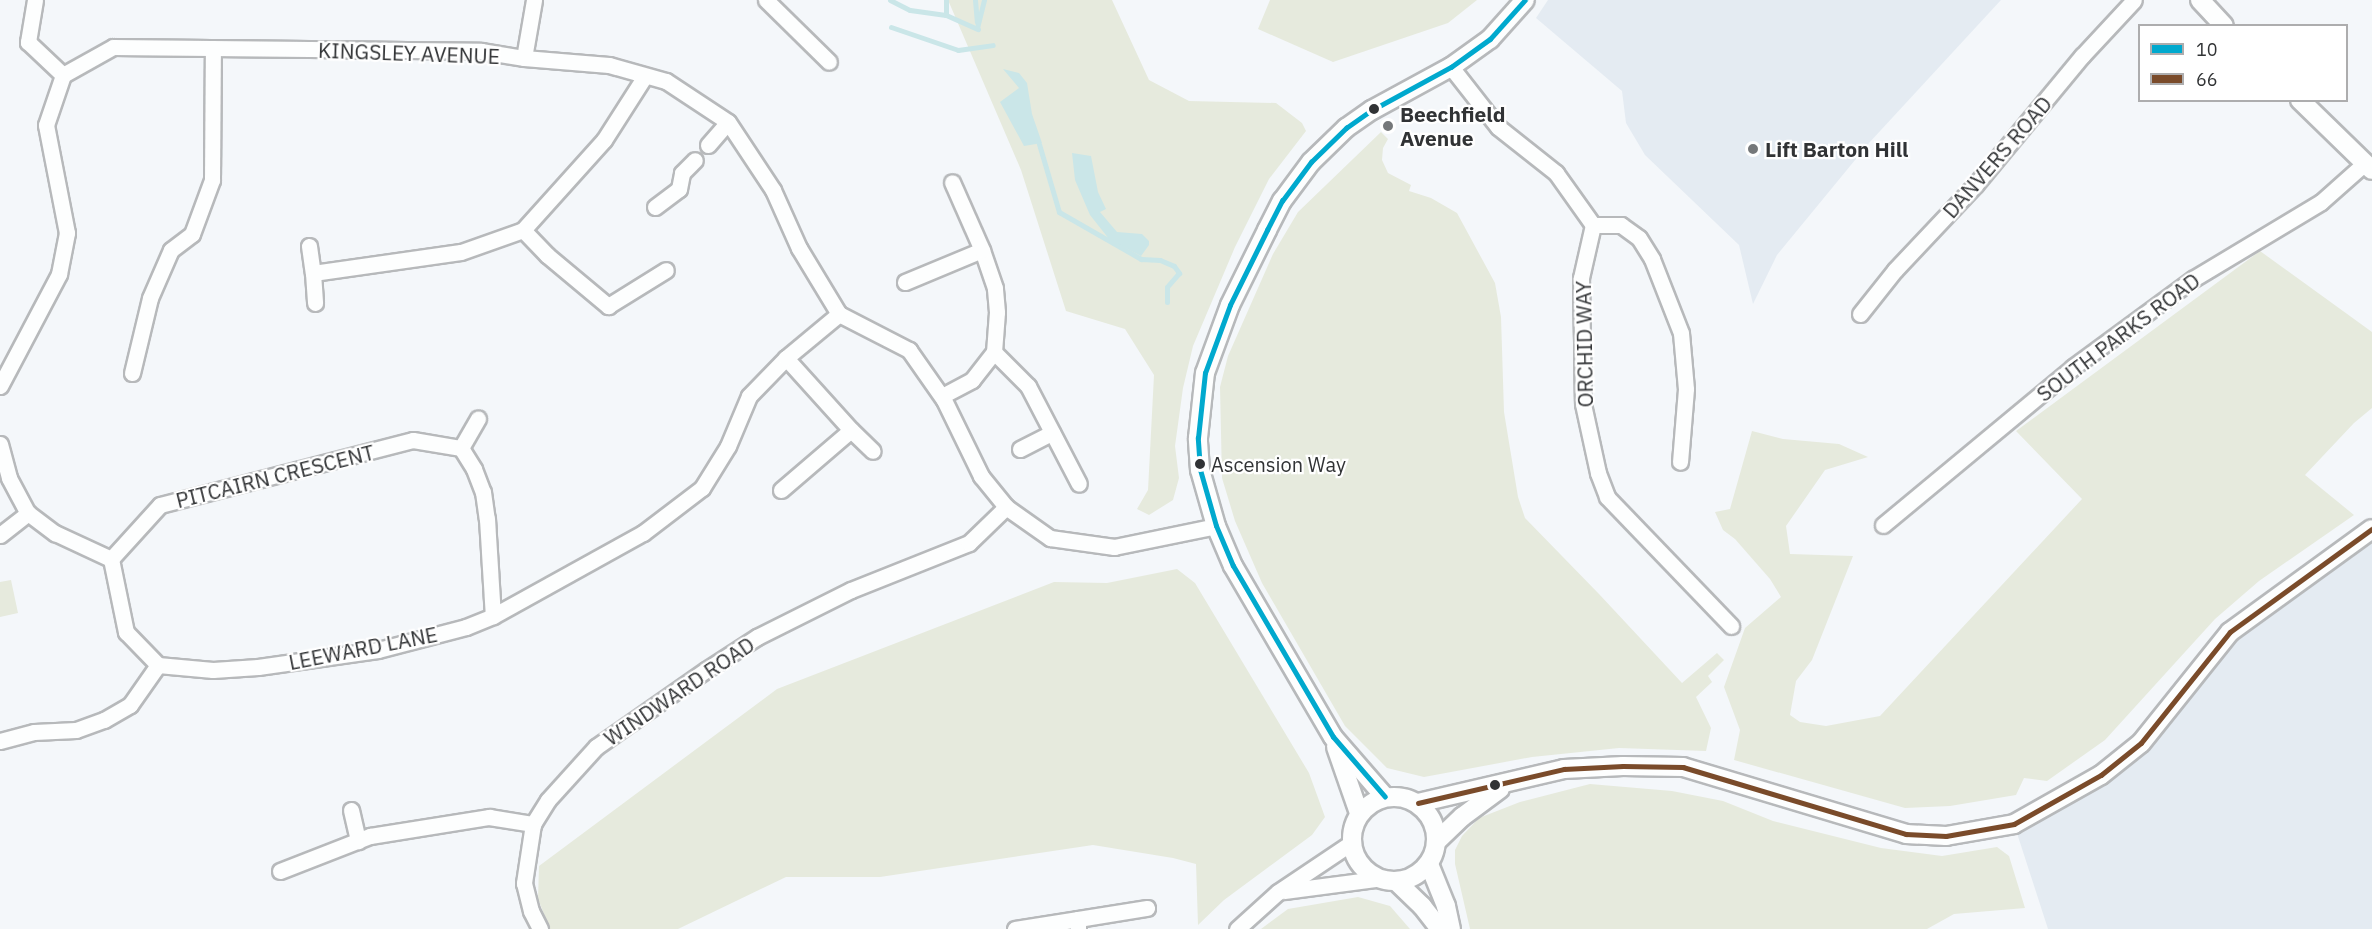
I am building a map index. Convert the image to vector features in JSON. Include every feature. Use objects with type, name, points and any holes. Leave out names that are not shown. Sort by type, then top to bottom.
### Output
[{"type":"street","points":[[524,58],[534,0]]},
{"type":"street","points":[[766,0],[829,62]]},
{"type":"street","points":[[1385,797],[1333,737],[1233,566],[1216,526],[1200,470],[1198,438],[1205,373],[1230,305],[1267,230],[1295,181],[1311,162],[1346,128],[1372,110],[1451,67],[1490,39],[1525,0]]},
{"type":"street","name":"DANVERS ROAD","points":[[1860,314],[1895,270],[1976,184],[2082,56],[2134,0]]},
{"type":"street","points":[[2200,0],[2222,24]]},
{"type":"street","points":[[31,1],[28,42],[63,75]]},
{"type":"street","points":[[0,386],[59,274],[67,233],[46,125],[63,75],[113,47],[213,48],[212,180],[192,234],[171,250],[150,298],[132,373]]},
{"type":"street","name":"KINGSLEY AVENUE","points":[[213,48],[481,51],[524,58],[609,65],[666,81],[728,122],[773,190],[799,248],[839,314]]},
{"type":"street","points":[[1451,67],[1498,127],[1556,173],[1593,225],[1621,225],[1639,238],[1652,259],[1681,333],[1686,389],[1680,462]]},
{"type":"street","points":[[313,273],[461,252],[523,230],[604,140],[645,76]]},
{"type":"street","points":[[2302,102],[2368,167]]},
{"type":"street","points":[[708,145],[728,122]]},
{"type":"street","points":[[655,207],[679,189],[682,173],[695,160]]},
{"type":"street","name":"SOUTH PARKS ROAD","points":[[1883,525],[2073,367],[2193,279],[2321,202],[2368,167]]},
{"type":"street","points":[[942,396],[972,380],[994,352],[996,300],[982,250],[952,182]]},
{"type":"street","name":"ORCHID WAY","points":[[1593,225],[1581,278],[1583,404],[1598,473],[1607,497],[1731,626]]},
{"type":"street","points":[[523,230],[547,255],[608,306],[666,270]]},
{"type":"street","points":[[309,246],[315,303]]},
{"type":"street","points":[[904,282],[982,250]]},
{"type":"street","points":[[839,314],[909,350],[942,396],[981,476],[1006,507],[1050,538],[1114,547],[1216,526]]},
{"type":"street","name":"LEEWARD LANE","points":[[158,665],[213,670],[258,667],[367,652],[466,627],[493,616],[643,533],[702,488],[728,446],[749,396],[786,358],[839,314]]},
{"type":"street","points":[[994,352],[1028,386],[1079,484]]},
{"type":"street","points":[[786,358],[873,451]]},
{"type":"street","points":[[478,418],[461,448],[474,469],[483,492],[493,616]]},
{"type":"street","points":[[781,490],[851,430]]},
{"type":"street","points":[[1020,448],[1052,433]]},
{"type":"street","name":"PITCAIRN CRESCENT","points":[[111,559],[160,505],[413,440],[461,448]]},
{"type":"street","points":[[0,444],[9,478],[28,513],[55,533],[111,559],[126,632],[158,665],[130,705],[104,720],[76,730],[34,732],[0,741]]},
{"type":"street","name":"WINDWARD ROAD","points":[[533,824],[548,800],[596,747],[706,670],[757,637],[851,590],[969,543],[1006,507]]},
{"type":"street","points":[[0,535],[28,513]]},
{"type":"street","points":[[1418,803],[1564,769],[1623,766],[1683,767],[1906,834],[1946,836],[2014,824],[2101,775],[2141,743],[2230,632],[2372,529]]},
{"type":"street","points":[[1333,737],[1359,813]]},
{"type":"street","points":[[1278,892],[1332,882],[1377,879],[1397,882],[1412,878],[1429,864],[1437,841],[1462,817],[1509,783]]},
{"type":"street","points":[[1377,879],[1359,865],[1351,843],[1352,828],[1359,813],[1370,803],[1385,797],[1408,798],[1418,803],[1433,822],[1437,841]]},
{"type":"street","points":[[351,810],[358,841]]},
{"type":"street","points":[[280,871],[370,836],[489,817],[533,824],[524,884],[531,911],[540,929]]},
{"type":"street","points":[[1237,929],[1278,892],[1351,843]]},
{"type":"street","points":[[1429,864],[1446,906],[1451,929]]},
{"type":"street","points":[[1397,882],[1440,929]]},
{"type":"street","points":[[1015,929],[1078,924],[1147,908]]},
{"type":"shaded area","points":[[948,0],[1112,0],[1149,80],[1189,101],[1276,103],[1302,123],[1306,131],[1269,179],[1235,247],[1193,346],[1183,388],[1175,446],[1179,478],[1173,500],[1149,515],[1137,509],[1148,490],[1154,375],[1125,329],[1066,311],[1021,170]]},
{"type":"shaded area","points":[[1270,0],[1477,0],[1448,23],[1333,62],[1258,29]]},
{"type":"shaded area","name":"Lift Barton Hill","points":[[1548,0],[2001,0],[1869,143],[1777,255],[1753,304],[1739,245],[1645,155],[1626,123],[1622,91],[1536,18]]},
{"type":"shaded area","points":[[1381,132],[1388,139],[1383,148],[1382,160],[1388,173],[1411,185],[1409,191],[1431,198],[1457,213],[1495,283],[1501,317],[1504,412],[1518,497],[1525,518],[1682,683],[1717,653],[1724,660],[1708,676],[1712,682],[1696,697],[1711,728],[1706,751],[1619,748],[1532,757],[1424,777],[1387,768],[1345,726],[1262,583],[1235,521],[1222,478],[1220,387],[1228,356],[1273,254],[1298,212]]},
{"type":"shaded area","points":[[2260,251],[2372,332],[2372,408],[2354,423],[2305,475],[2354,515],[2259,581],[2215,619],[2105,740],[2047,781],[2024,778],[2016,795],[1950,806],[1905,808],[1734,760],[1740,730],[1724,687],[1745,628],[1781,597],[1770,579],[1735,539],[1723,530],[1715,512],[1730,509],[1752,431],[1783,439],[1839,444],[1868,457],[1825,470],[1786,526],[1790,554],[1853,556],[1812,660],[1796,681],[1790,715],[1800,722],[1826,726],[1880,716],[2082,499],[2016,431]]},
{"type":"shaded area","points":[[2372,529],[2372,929],[2048,929],[2014,824],[2101,775],[2206,660]]},
{"type":"shaded area","points":[[1177,569],[1195,583],[1309,773],[1325,817],[1312,835],[1224,900],[1198,925],[1196,864],[1093,845],[880,877],[786,877],[678,929],[550,929],[538,899],[539,866],[777,689],[1054,582],[1107,583]]},
{"type":"shaded area","points":[[11,580],[18,613],[0,617],[0,582]]},
{"type":"shaded area","points":[[1590,784],[1672,791],[1723,801],[1773,821],[1881,848],[1942,856],[1997,847],[2009,856],[2025,908],[1954,914],[1927,929],[1470,929],[1455,864],[1455,850],[1462,836],[1479,818],[1520,802]]},
{"type":"shaded area","points":[[1358,897],[1390,906],[1410,929],[1261,929],[1288,909]]},
{"type":"water","points":[[1003,69],[1019,73],[1027,83],[1032,114],[1042,143],[1024,146],[1000,102],[1019,88]]},
{"type":"water","points":[[1072,153],[1091,156],[1098,192],[1106,209],[1100,212],[1117,232],[1142,234],[1149,241],[1149,245],[1141,256],[1120,245],[1113,244],[1090,215],[1075,180]]},
{"type":"waterway","points":[[890,0],[910,10],[946,15],[978,29]]},
{"type":"waterway","points":[[946,0],[946,15]]},
{"type":"waterway","points":[[975,0],[977,22]]},
{"type":"waterway","points":[[977,28],[984,0]]},
{"type":"waterway","points":[[891,27],[958,50],[993,45]]},
{"type":"waterway","points":[[1039,144],[1059,212],[1141,259],[1160,260],[1174,266],[1179,273],[1167,287],[1167,302]]},
{"type":"transit line","name":"10","points":[[1385,797],[1333,737],[1233,566],[1216,526],[1200,470],[1198,438],[1205,373],[1230,305],[1267,230],[1282,201],[1311,162],[1346,128],[1372,110],[1451,67],[1490,39],[1525,0]]},
{"type":"transit line","name":"66","points":[[1418,803],[1564,769],[1623,766],[1683,767],[1906,834],[1946,836],[2014,824],[2101,775],[2141,743],[2230,632],[2372,529]]},
{"type":"place","name":"Beechfield Avenue","points":[[1388,126]]},
{"type":"place","name":"Lift Barton Hill","points":[[1753,149]]},
{"type":"place","name":"Ascension Way","points":[[1200,464]]}]
